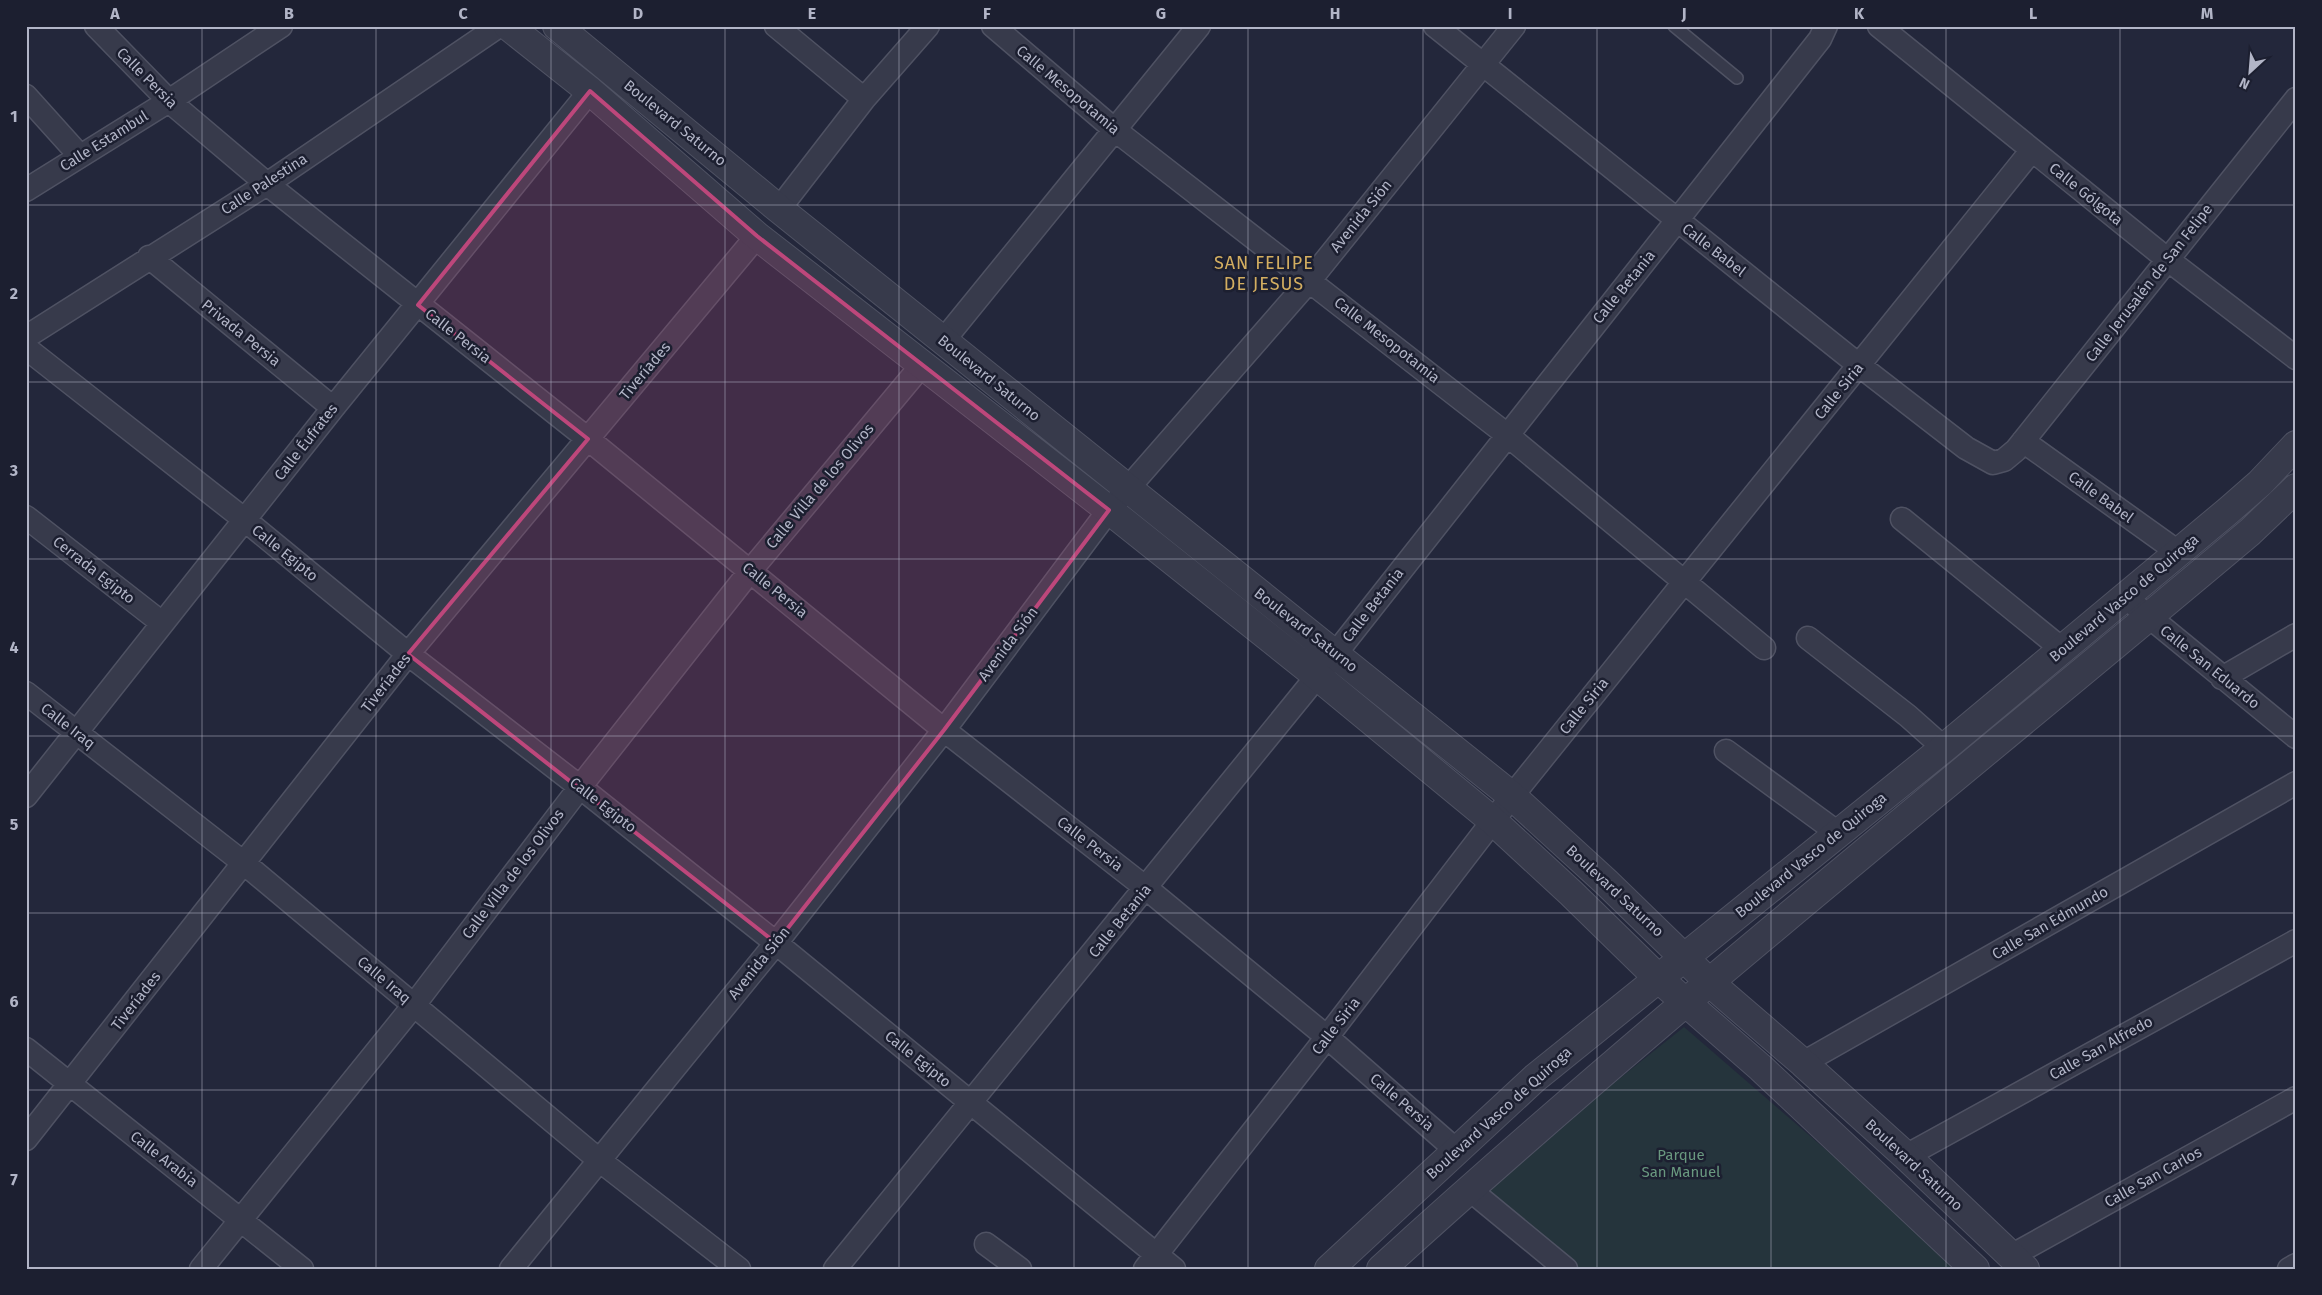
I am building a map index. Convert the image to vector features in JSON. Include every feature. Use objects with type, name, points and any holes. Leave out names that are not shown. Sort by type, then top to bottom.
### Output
[{"type":"street","name":"Calle Persia","points":[[96,26],[169,101],[266,184],[751,570],[944,730],[1146,888],[1327,1037],[1456,1150]]},
{"type":"street","name":"Calle Estambul","points":[[26,190],[169,101],[281,26]]},
{"type":"street","name":"Calle Palestina","points":[[26,337],[266,184],[499,26]]},
{"type":"street","name":"Boulevard Saturno","points":[[508,26],[590,91],[757,236],[1109,510],[1316,675],[1493,821],[1571,893],[1659,979],[1761,1068],[1975,1269]]},
{"type":"street","name":"Boulevard Saturno","points":[[557,26],[943,341],[1336,653],[1512,796],[1686,958],[1709,982],[1803,1063],[1906,1156],[2018,1262]]},
{"type":"street","points":[[776,26],[864,99]]},
{"type":"street","points":[[779,208],[864,99],[928,26]]},
{"type":"street","name":"Calle Mesopotamia","points":[[993,26],[1115,130],[1506,434],[1764,648]]},
{"type":"street","points":[[943,341],[1199,26]]},
{"type":"street","name":"Calle Babel","points":[[1435,26],[1860,366],[1966,448],[1987,461],[1999,463]]},
{"type":"street","name":"Avenida Sión","points":[[511,1269],[776,943],[944,730],[1109,510],[1310,280],[1514,26]]},
{"type":"street","name":"Calle Betania","points":[[835,1269],[1146,888],[1316,675],[1336,653],[1506,434],[1820,39],[1826,26]]},
{"type":"street","name":"Calle Gólgota","points":[[1879,26],[2167,259],[2296,358]]},
{"type":"street","name":"Calle Éufrates","points":[[26,796],[333,408],[590,91]]},
{"type":"street","points":[[26,96],[80,156]]},
{"type":"street","name":"Calle Jerusalén de San Felipe","points":[[1999,463],[2016,450],[2296,99]]},
{"type":"street","name":"Calle Siria","points":[[1150,1261],[1327,1037],[1512,796],[2032,150]]},
{"type":"street","name":"Tiveríades","points":[[26,1139],[408,654],[757,236]]},
{"type":"street","name":"Privada Persia","points":[[149,258],[333,408]]},
{"type":"street","name":"Calle Egipto","points":[[26,348],[245,520],[408,654],[580,787],[776,943],[971,1103],[1150,1261],[1174,1269]]},
{"type":"street","name":"Calle Villa de los Olivos","points":[[201,1269],[414,1005],[580,787],[751,570],[922,365]]},
{"type":"street","name":"Calle Babel","points":[[2023,441],[2178,552]]},
{"type":"street","name":"Boulevard Vasco de Quiroga","points":[[1329,1269],[1534,1078],[1686,958],[1944,748],[2260,483],[2296,445]]},
{"type":"street","name":"Boulevard Vasco de Quiroga","points":[[1381,1269],[1469,1189],[1685,1002],[2149,617],[2250,532],[2296,488]]},
{"type":"street","name":"Cerrada Egipto","points":[[26,516],[162,623]]},
{"type":"street","points":[[1902,519],[2062,649]]},
{"type":"street","name":"Calle San Eduardo","points":[[2125,597],[2296,737]]},
{"type":"street","points":[[2222,678],[2296,635]]},
{"type":"street","points":[[1808,638],[1908,716],[1944,748]]},
{"type":"street","name":"Calle Iraq","points":[[26,693],[244,864],[599,1160],[739,1269]]},
{"type":"street","points":[[1726,751],[1838,833]]},
{"type":"street","name":"Calle San Edmundo","points":[[1803,1063],[2296,783]]},
{"type":"street","name":"Calle San Alfredo","points":[[1906,1156],[2296,941]]},
{"type":"street","name":"Calle Arabia","points":[[26,1049],[302,1269]]},
{"type":"street","name":"Calle San Carlos","points":[[2018,1262],[2296,1098]]},
{"type":"street","points":[[1469,1189],[1566,1269]]},
{"type":"street","points":[[986,1244],[1020,1269]]},
{"type":"street","points":[[2289,1269],[2296,1265]]},
{"type":"lane","points":[[1674,26],[1737,78]]},
{"type":"highlighted area","points":[[590,91],[757,236],[1109,510],[944,730],[776,943],[408,654],[588,439],[418,305]]},
{"type":"green space","name":"Parque San Manuel","points":[[1684,1027],[1964,1269],[1574,1269],[1480,1190]]},
{"type":"district","name":"SAN FELIPE DE JESUS","points":[[1264,273]]}]
